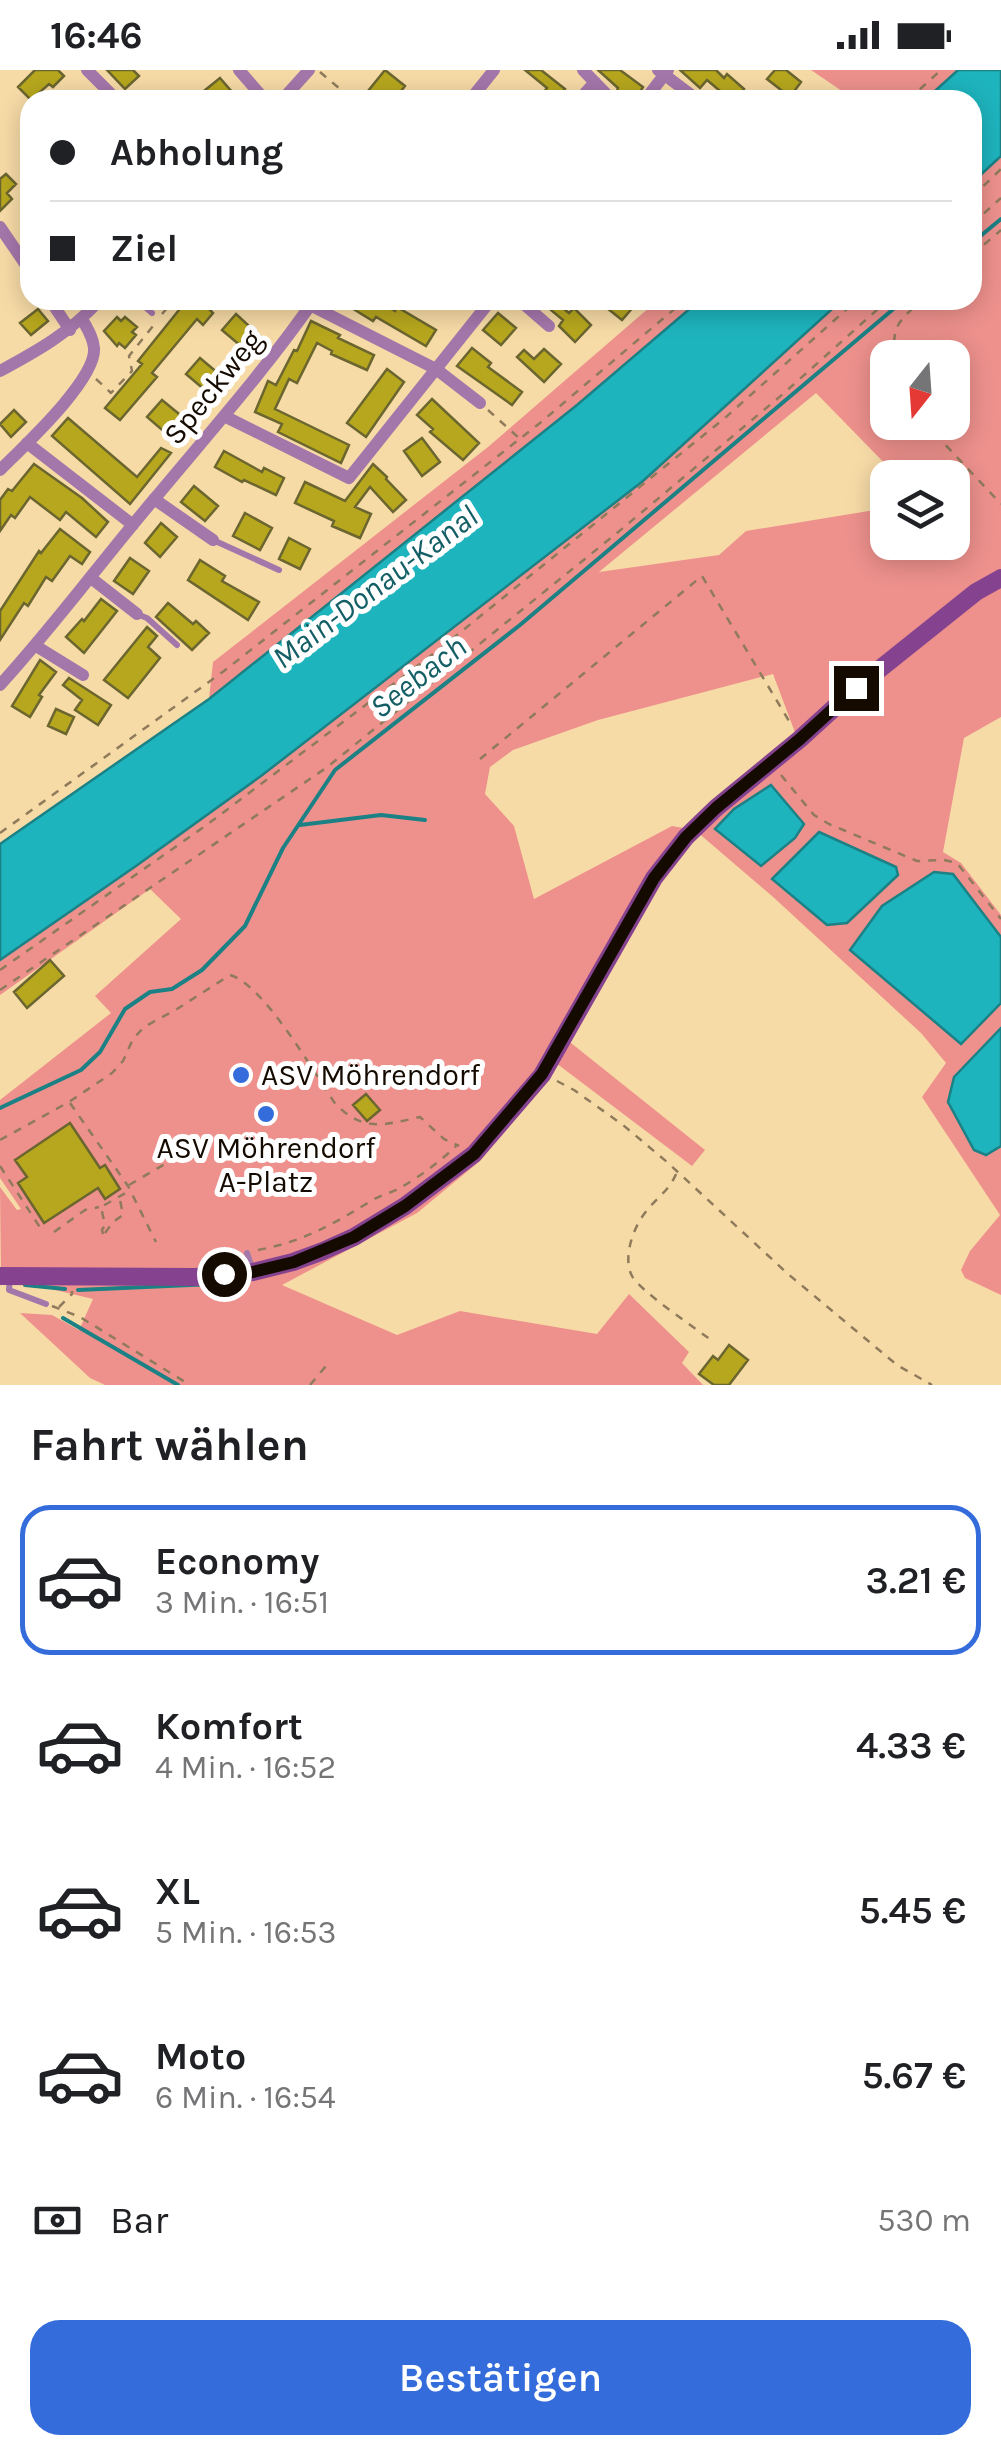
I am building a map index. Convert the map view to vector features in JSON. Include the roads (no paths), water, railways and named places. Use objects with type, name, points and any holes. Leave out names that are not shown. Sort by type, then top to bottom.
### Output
[{"type":"street","points":[[87,70],[107,90]]},
{"type":"street","points":[[239,70],[256,90]]},
{"type":"street","points":[[291,90],[309,70]]},
{"type":"street","points":[[478,90],[494,70]]},
{"type":"street","points":[[582,70],[603,90]]},
{"type":"street","points":[[664,72],[686,90]]},
{"type":"street","points":[[588,90],[595,82]]},
{"type":"street","points":[[0,227],[20,256]]},
{"type":"street","points":[[57,310],[70,330]]},
{"type":"street","points":[[0,370],[70,330],[91,310]]},
{"type":"street","name":"Speckweg","points":[[0,685],[224,416],[302,310]]},
{"type":"street","points":[[324,310],[436,368],[480,402]]},
{"type":"street","points":[[224,416],[349,478],[482,310]]},
{"type":"street","points":[[531,310],[549,326]]},
{"type":"street","points":[[0,470],[88,373],[95,351],[82,319]]},
{"type":"street","points":[[27,443],[133,525]]},
{"type":"street","points":[[154,500],[213,540]]},
{"type":"street","points":[[90,578],[136,614]]},
{"type":"street","points":[[5,1276],[195,1277],[253,1272],[323,1251],[405,1206],[474,1154],[542,1074],[654,878],[686,837],[856,688],[976,592],[1001,578]]},
{"type":"street","points":[[36,646],[83,675]]},
{"type":"lane","points":[[149,310],[152,313]]},
{"type":"lane","points":[[213,540],[279,570]]},
{"type":"lane","points":[[136,614],[147,618],[177,645]]},
{"type":"lane","points":[[247,1253],[253,1272]]},
{"type":"lane","points":[[5,1276],[9,1290],[46,1304]]},
{"type":"water","points":[[958,70],[1001,70],[1001,156],[982,174],[982,90],[936,90]]},
{"type":"water","name":"Main-Donau-Kanal","points":[[688,310],[831,310],[643,481],[261,776],[0,960],[0,844],[209,699],[577,405]]},
{"type":"water","points":[[771,785],[804,824],[795,838],[761,866],[715,829],[734,809]]},
{"type":"water","points":[[819,832],[896,867],[898,875],[847,923],[827,925],[772,879]]},
{"type":"water","points":[[934,872],[953,874],[1001,937],[1001,1003],[961,1044],[850,950],[882,906]]},
{"type":"water","points":[[1001,1028],[1001,1146],[986,1155],[974,1150],[948,1102],[954,1077]]},
{"type":"waterway","name":"Seebach","points":[[982,235],[1001,219]]},
{"type":"waterway","name":"Seebach","points":[[0,1108],[81,1070],[100,1052],[125,1009],[150,992],[172,989],[202,970],[245,926],[283,848],[335,770],[520,625],[892,310]]},
{"type":"waterway","points":[[300,825],[381,815],[425,820]]},
{"type":"waterway","points":[[78,1290],[213,1284]]},
{"type":"waterway","points":[[25,1285],[65,1289]]},
{"type":"waterway","points":[[63,1318],[178,1385]]},
{"type":"place","name":"ASV Möhrendorf","points":[[241,1075]]},
{"type":"place","name":"ASV Möhrendorf A-Platz","points":[[266,1114]]}]
